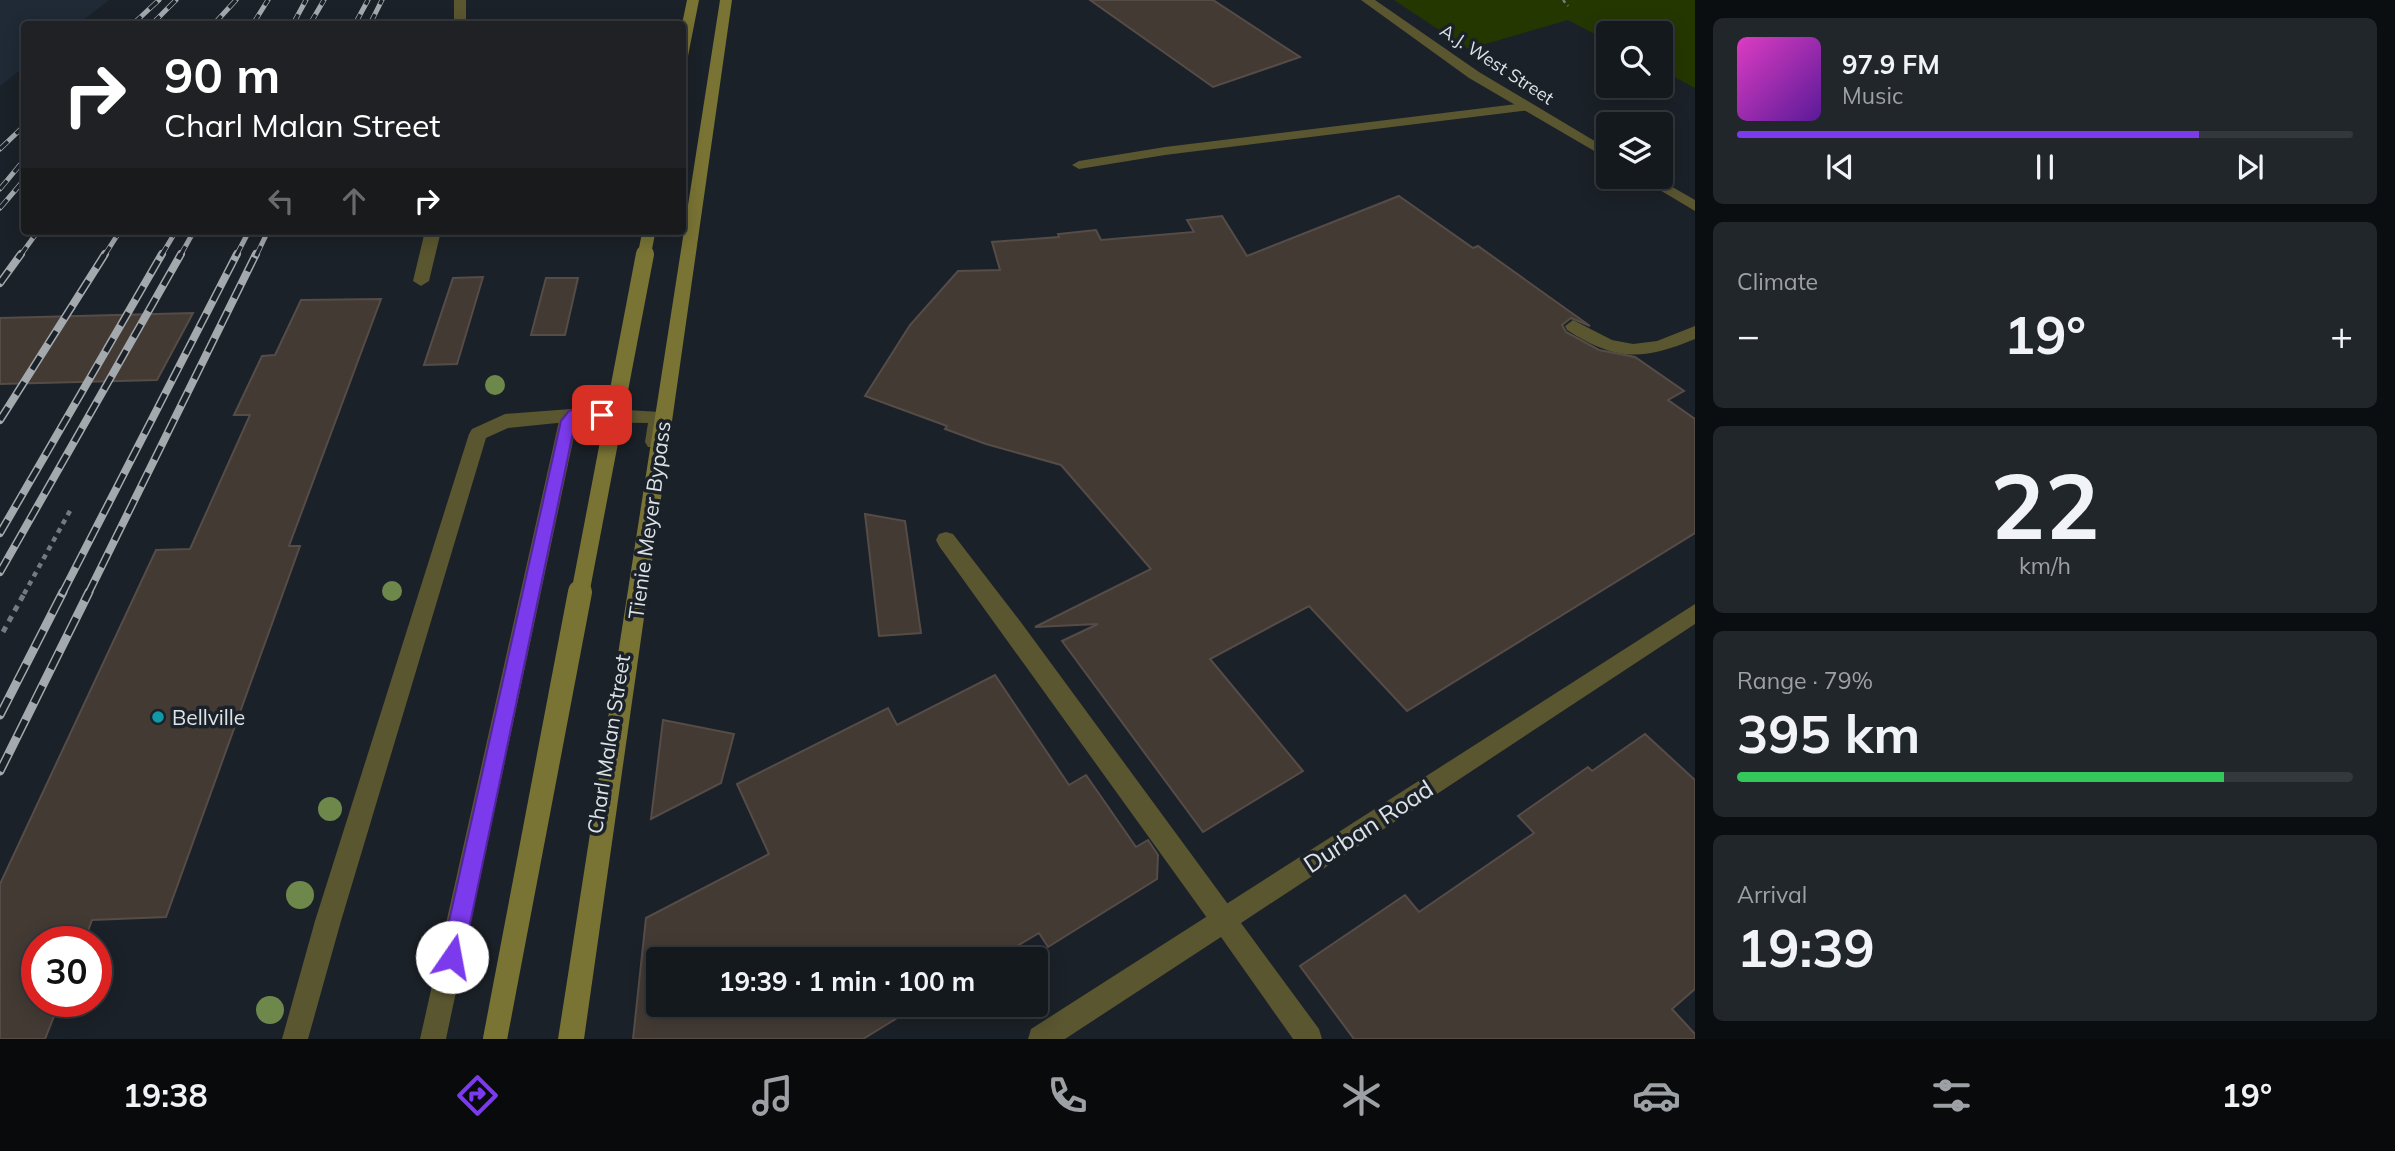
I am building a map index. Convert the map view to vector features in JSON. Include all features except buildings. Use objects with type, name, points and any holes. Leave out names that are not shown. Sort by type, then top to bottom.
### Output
[{"type":"main road","points":[[686,36],[693,0]]},
{"type":"main road","name":"Tienie Meyer Bypass","points":[[571,1039],[726,0]]},
{"type":"main road","points":[[495,1039],[648,235]]},
{"type":"street","points":[[460,0],[460,21]]},
{"type":"street","name":"A.J. West Street","points":[[1367,0],[1525,107],[1596,148]]},
{"type":"street","points":[[1079,165],[1165,151],[1525,107]]},
{"type":"street","points":[[1666,189],[1695,206]]},
{"type":"street","points":[[421,281],[432,235]]},
{"type":"street","points":[[1573,326],[1597,342],[1636,350],[1655,349],[1695,332]]},
{"type":"street","points":[[433,1039],[571,416]]},
{"type":"street","name":"Charl Malan Street","points":[[295,1039],[332,908],[478,434],[505,421],[571,416],[650,416],[655,418],[657,424],[563,1039]]},
{"type":"street","points":[[946,540],[1013,628],[1309,1039]]},
{"type":"street","name":"Durban Road","points":[[1041,1039],[1695,612]]},
{"type":"path","points":[[1563,0],[1567,6]]},
{"type":"path","points":[[4,632],[71,509]]},
{"type":"shaded area","points":[[0,0],[109,0],[82,21],[21,21],[21,69],[0,86]]},
{"type":"green space","points":[[1394,0],[1695,0],[1695,88],[1673,76],[1673,21],[1596,21],[1596,35],[1568,20],[1468,49]]},
{"type":"railway","points":[[136,21],[159,0]]},
{"type":"railway","points":[[155,21],[176,0]]},
{"type":"railway","points":[[217,21],[236,0]]},
{"type":"railway","points":[[255,21],[268,0]]},
{"type":"railway","points":[[295,21],[306,0]]},
{"type":"railway","points":[[312,21],[324,0]]},
{"type":"railway","points":[[357,21],[368,0]]},
{"type":"railway","points":[[372,21],[382,0]]},
{"type":"railway","points":[[0,149],[21,129]]},
{"type":"railway","points":[[0,189],[21,164]]},
{"type":"railway","points":[[0,208],[21,184]]},
{"type":"railway","points":[[20,256],[35,235]]},
{"type":"railway","points":[[104,256],[117,235]]},
{"type":"railway","points":[[161,256],[174,235]]},
{"type":"railway","points":[[180,256],[192,235]]},
{"type":"railway","points":[[236,256],[247,235]]},
{"type":"railway","points":[[256,256],[266,235]]},
{"type":"railway","points":[[0,283],[21,254]]},
{"type":"railway","points":[[0,420],[105,254]]},
{"type":"railway","points":[[0,533],[162,254]]},
{"type":"railway","points":[[0,572],[181,254]]},
{"type":"railway","points":[[62,594],[237,254]]},
{"type":"railway","points":[[88,594],[256,254]]},
{"type":"railway","points":[[0,715],[63,592]]},
{"type":"railway","points":[[0,771],[89,592]]},
{"type":"place","name":"Bellville","points":[[158,717]]},
{"type":"route","points":[[452,957],[568,421],[574,415],[602,415]]}]
